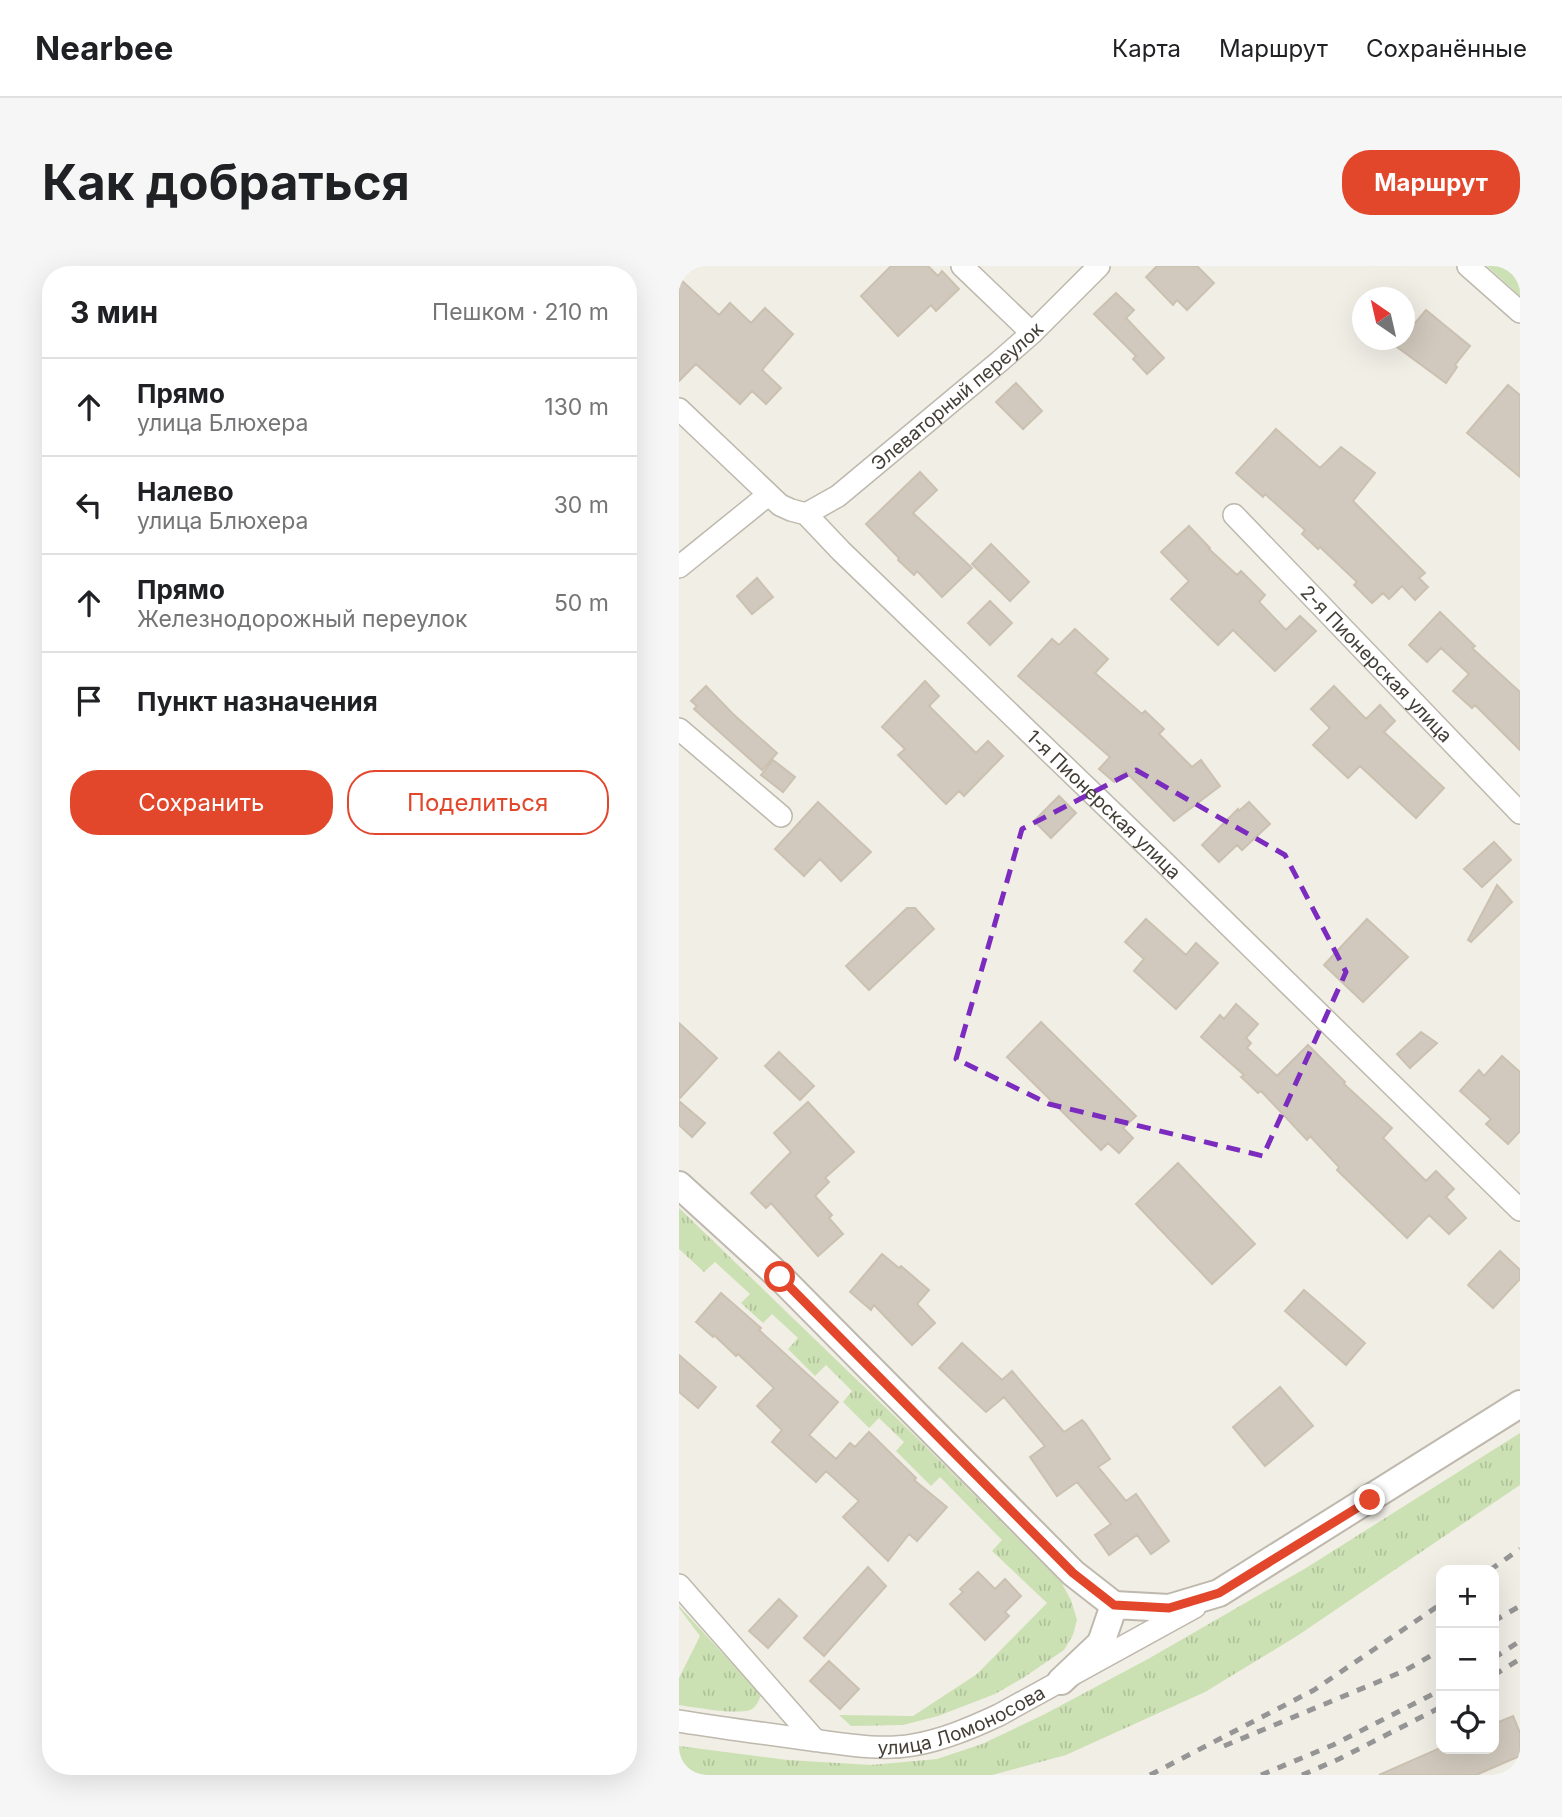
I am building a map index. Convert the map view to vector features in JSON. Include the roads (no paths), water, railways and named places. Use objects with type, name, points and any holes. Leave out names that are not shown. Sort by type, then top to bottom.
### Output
[{"type":"street","points":[[962,266],[1032,333]]},
{"type":"street","name":"Элеваторный переулок","points":[[806,514],[838,496],[1032,333],[1099,266]]},
{"type":"street","points":[[1468,266],[1520,312]]},
{"type":"street","name":"1-я Пионерская улица","points":[[679,409],[780,505],[806,514],[1520,1210]]},
{"type":"street","points":[[679,567],[768,495]]},
{"type":"street","name":"2-я Пионерская улица","points":[[1234,515],[1520,813]]},
{"type":"street","points":[[679,729],[781,816]]},
{"type":"street","points":[[679,1185],[780,1277],[1073,1573],[1114,1605],[1169,1608],[1219,1593],[1520,1404]]},
{"type":"street","points":[[679,1585],[815,1740]]},
{"type":"street","name":"улица Ломоносова","points":[[679,1721],[881,1747],[910,1746],[940,1739],[979,1724],[1219,1593]]},
{"type":"street","points":[[1061,1681],[1101,1643],[1114,1605]]},
{"type":"railway","points":[[1497,1565],[1520,1549]]},
{"type":"railway","points":[[1499,1618],[1520,1606]]},
{"type":"railway","points":[[1150,1775],[1314,1690],[1436,1607]]},
{"type":"railway","points":[[1499,1655],[1520,1641]]},
{"type":"railway","points":[[1224,1746],[1404,1671],[1436,1653]]},
{"type":"railway","points":[[1499,1672],[1520,1659]]},
{"type":"railway","points":[[1261,1775],[1333,1745],[1439,1691]]},
{"type":"railway","points":[[1302,1775],[1436,1710]]}]
